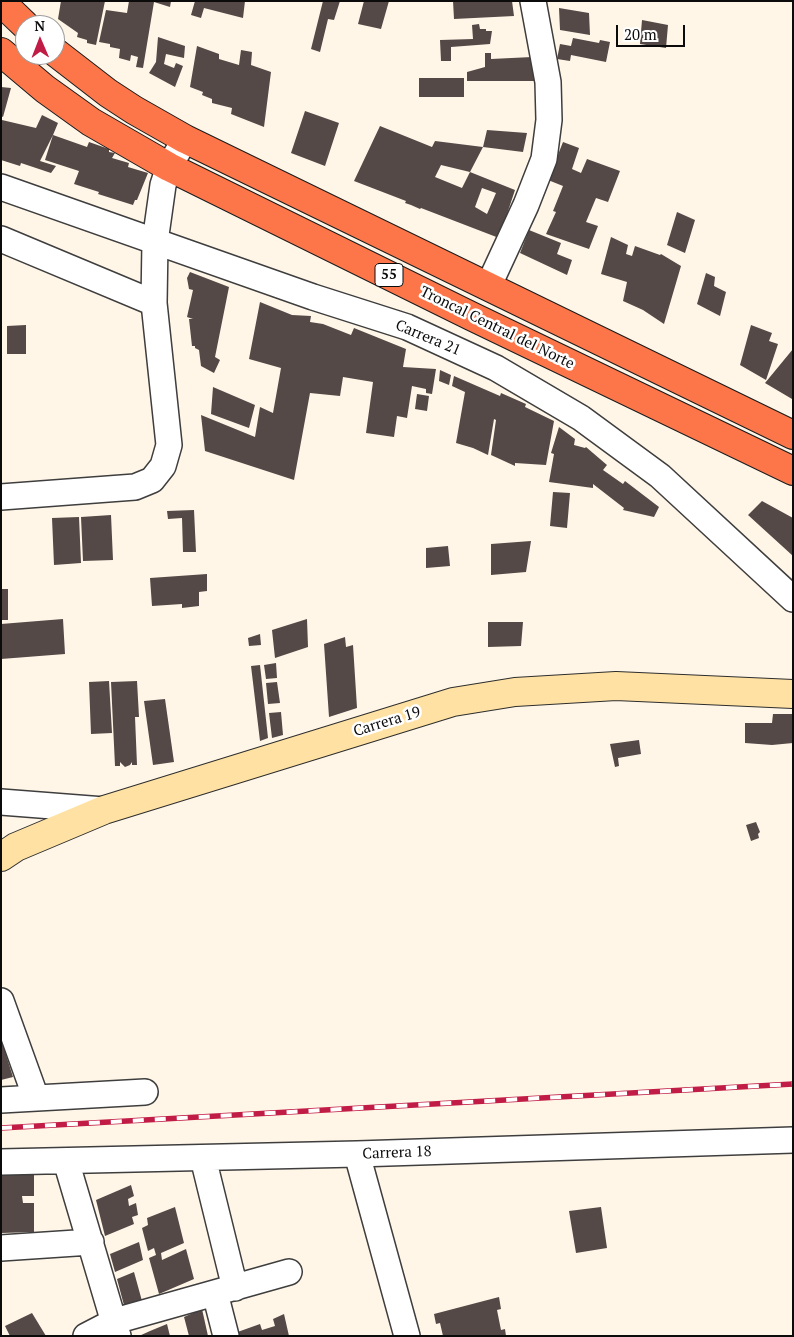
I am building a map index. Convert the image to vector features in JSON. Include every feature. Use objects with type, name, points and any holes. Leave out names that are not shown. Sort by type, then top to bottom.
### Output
[{"type":"highway","points":[[1,2],[15,16]]},
{"type":"highway","name":"Troncal Central del Norte","points":[[1,52],[45,89],[91,122],[169,167],[470,316],[793,471]]},
{"type":"highway","name":"55","points":[[65,60],[108,93],[185,139],[793,435]]},
{"type":"street","points":[[488,287],[526,205],[544,159],[549,120],[548,82],[533,1]]},
{"type":"street","points":[[1,497],[135,487],[152,480],[163,466],[169,445],[154,303],[155,242],[163,185],[169,167],[185,139]]},
{"type":"street","name":"Carrera 21","points":[[1,187],[155,242],[407,327],[496,368],[581,418],[660,476],[793,599]]},
{"type":"street","points":[[1,239],[154,303]]},
{"type":"street","name":"Carrera 19","points":[[1,857],[16,847],[104,810],[462,700],[515,692],[616,686],[793,694]]},
{"type":"street","points":[[1,802],[104,810]]},
{"type":"street","points":[[1,1001],[36,1098]]},
{"type":"street","points":[[1,1100],[145,1092]]},
{"type":"street","name":"Carrera 18","points":[[1,1162],[357,1154],[793,1140]]},
{"type":"street","points":[[357,1154],[408,1336]]},
{"type":"street","points":[[203,1158],[225,1290],[226,1336]]},
{"type":"street","points":[[66,1161],[117,1328]]},
{"type":"street","points":[[1,1248],[91,1242]]},
{"type":"street","points":[[86,1336],[117,1328],[225,1290],[289,1272]]},
{"type":"building","points":[[61,1],[105,1],[96,45],[87,43],[87,40],[77,37],[78,33],[65,24],[65,15],[59,15]]},
{"type":"building","points":[[129,1],[171,1],[170,7],[154,2],[143,68],[136,67],[138,57],[131,55],[130,61],[119,58],[120,49],[110,47],[110,44],[99,42],[106,10],[127,13]]},
{"type":"building","points":[[195,1],[245,1],[243,18],[204,8],[201,18],[191,15]]},
{"type":"building","points":[[323,1],[340,1],[334,20],[328,19],[320,52],[311,49]]},
{"type":"building","points":[[364,1],[389,1],[381,29],[358,24]]},
{"type":"building","points":[[453,1],[512,1],[514,16],[454,19]]},
{"type":"building","points":[[559,8],[589,13],[590,35],[560,30]]},
{"type":"building","points":[[642,20],[668,25],[666,48],[640,44]]},
{"type":"building","points":[[479,24],[480,29],[492,31],[490,44],[451,47],[451,61],[441,61],[440,40],[473,39],[472,25]]},
{"type":"building","points":[[158,37],[185,46],[184,58],[166,54],[164,64],[174,68],[176,63],[183,66],[175,87],[149,73],[156,62]]},
{"type":"building","points":[[573,38],[599,43],[600,40],[610,42],[606,62],[571,55],[570,61],[557,59],[560,44],[571,46]]},
{"type":"building","points":[[197,46],[219,54],[219,59],[239,65],[241,50],[252,52],[251,65],[271,72],[264,127],[231,114],[232,108],[212,103],[212,99],[202,95],[203,92],[190,87]]},
{"type":"building","points":[[485,53],[491,53],[491,59],[532,57],[535,81],[467,81],[467,72],[485,67]]},
{"type":"building","points":[[419,78],[464,78],[464,97],[419,97]]},
{"type":"building","points":[[1,87],[11,88],[3,117],[1,116]]},
{"type":"building","points":[[305,111],[339,123],[325,166],[291,153]]},
{"type":"building","points":[[42,115],[58,123],[40,161],[56,166],[51,173],[21,163],[20,166],[1,160],[2,120],[36,128]]},
{"type":"building","points":[[380,126],[432,147],[435,141],[483,147],[470,172],[515,190],[499,238],[420,209],[405,203],[406,201],[354,181]],"holes":[[[441,165],[470,172],[462,188],[435,177]],[[482,188],[496,193],[487,214],[475,207]]]},
{"type":"building","points":[[487,130],[527,133],[523,152],[483,147]]},
{"type":"building","points":[[53,135],[87,147],[89,142],[109,149],[109,152],[115,153],[112,158],[129,163],[128,167],[148,173],[133,205],[74,184],[79,171],[45,160]]},
{"type":"building","points":[[563,142],[579,148],[572,169],[581,173],[587,159],[620,171],[608,202],[596,198],[586,222],[598,226],[589,249],[546,234],[556,212],[553,211],[563,186],[548,180]]},
{"type":"building","points":[[677,212],[695,220],[685,253],[667,245]]},
{"type":"building","points":[[529,230],[561,243],[557,254],[572,260],[567,275],[520,253]]},
{"type":"building","points":[[611,237],[628,245],[626,254],[632,256],[635,246],[661,254],[681,266],[664,324],[643,310],[623,301],[627,282],[601,274]]},
{"type":"building","points":[[190,272],[229,287],[215,357],[220,360],[214,373],[201,366],[199,350],[192,346],[189,319],[193,319],[187,317],[193,290],[189,289],[187,278]]},
{"type":"building","points":[[706,273],[715,277],[714,286],[726,292],[720,316],[697,304]]},
{"type":"building","points":[[260,302],[292,315],[311,316],[310,322],[323,324],[351,335],[354,328],[406,349],[403,367],[436,369],[432,394],[426,393],[426,389],[412,386],[407,418],[397,416],[394,437],[366,433],[373,382],[343,377],[340,396],[310,393],[294,480],[205,451],[201,415],[255,437],[260,407],[273,413],[281,368],[249,359]]},
{"type":"building","points":[[26,325],[26,354],[7,354],[7,326]]},
{"type":"building","points":[[751,325],[772,333],[769,341],[778,344],[766,380],[740,365]]},
{"type":"building","points":[[793,349],[793,398],[792,399],[765,383]]},
{"type":"building","points":[[440,370],[451,375],[449,385],[439,381]]},
{"type":"building","points":[[454,376],[500,396],[501,393],[526,404],[525,407],[554,421],[546,465],[515,463],[515,466],[491,455],[496,420],[494,419],[488,455],[456,443],[465,392],[452,386]]},
{"type":"building","points":[[213,387],[255,405],[249,428],[211,414]]},
{"type":"building","points":[[417,394],[429,396],[427,411],[415,409]]},
{"type":"building","points":[[559,427],[575,439],[574,445],[586,447],[607,465],[603,470],[623,484],[625,481],[659,507],[654,517],[623,510],[624,508],[593,484],[593,488],[549,482],[554,454],[551,453]]},
{"type":"building","points":[[553,492],[570,493],[567,528],[550,526]]},
{"type":"building","points":[[762,501],[793,518],[793,556],[748,515]]},
{"type":"building","points":[[194,510],[196,552],[183,552],[182,518],[168,519],[167,511]]},
{"type":"building","points":[[111,515],[113,560],[83,561],[81,517]]},
{"type":"building","points":[[79,517],[81,563],[54,565],[52,518]]},
{"type":"building","points":[[531,541],[526,572],[491,575],[491,544]]},
{"type":"building","points":[[448,546],[450,566],[426,568],[426,548]]},
{"type":"building","points":[[207,574],[207,591],[199,592],[199,606],[182,608],[182,604],[152,606],[150,578]]},
{"type":"building","points":[[1,589],[8,589],[8,620],[1,620]]},
{"type":"building","points":[[63,619],[65,654],[1,659],[1,624]]},
{"type":"building","points":[[307,619],[308,647],[275,658],[272,630]]},
{"type":"building","points":[[488,622],[523,622],[521,646],[488,647]]},
{"type":"building","points":[[260,634],[261,645],[249,646],[248,638]]},
{"type":"building","points":[[345,637],[346,647],[353,645],[357,708],[329,717],[324,644]]},
{"type":"building","points":[[276,663],[277,678],[266,679],[264,665]]},
{"type":"building","points":[[260,665],[268,738],[260,741],[251,666]]},
{"type":"building","points":[[109,681],[112,733],[91,734],[89,682]]},
{"type":"building","points":[[137,681],[139,717],[135,717],[137,765],[132,765],[132,762],[125,767],[120,762],[120,766],[115,766],[111,682]]},
{"type":"building","points":[[277,682],[280,703],[268,704],[266,683]]},
{"type":"building","points":[[165,699],[174,762],[153,765],[144,701]]},
{"type":"building","points":[[281,712],[283,735],[272,738],[269,713]]},
{"type":"building","points":[[773,714],[793,714],[793,743],[772,745],[745,743],[745,723],[772,723]]},
{"type":"building","points":[[639,740],[641,754],[618,758],[619,766],[615,767],[610,744]]},
{"type":"building","points":[[756,822],[760,832],[758,834],[759,838],[751,841],[746,825]]},
{"type":"building","points":[[1,1039],[13,1077],[1,1080]]},
{"type":"building","points":[[1,1166],[34,1166],[34,1196],[22,1196],[23,1203],[34,1203],[34,1232],[1,1233]]},
{"type":"building","points":[[131,1185],[134,1196],[128,1199],[129,1206],[136,1203],[138,1215],[132,1217],[134,1224],[105,1236],[96,1200]]},
{"type":"building","points":[[175,1207],[184,1243],[161,1253],[162,1260],[186,1249],[194,1279],[159,1294],[149,1258],[156,1255],[154,1248],[148,1251],[142,1228],[148,1225],[147,1218]]},
{"type":"building","points":[[601,1207],[607,1248],[576,1253],[569,1211]]},
{"type":"building","points":[[139,1242],[143,1260],[115,1272],[110,1254]]},
{"type":"building","points":[[134,1272],[142,1301],[125,1309],[117,1279]]},
{"type":"building","points":[[499,1297],[501,1309],[497,1310],[501,1330],[505,1329],[506,1336],[443,1336],[440,1323],[436,1324],[434,1314]]},
{"type":"building","points":[[202,1309],[208,1336],[189,1336],[184,1317]]},
{"type":"building","points":[[32,1313],[46,1336],[10,1336],[5,1326]]},
{"type":"building","points":[[284,1314],[289,1336],[232,1336],[232,1334],[260,1324],[262,1330],[275,1326],[273,1319]]},
{"type":"building","points":[[167,1324],[170,1336],[139,1336],[150,1331]]},
{"type":"railway","points":[[1,1128],[793,1084]]}]
